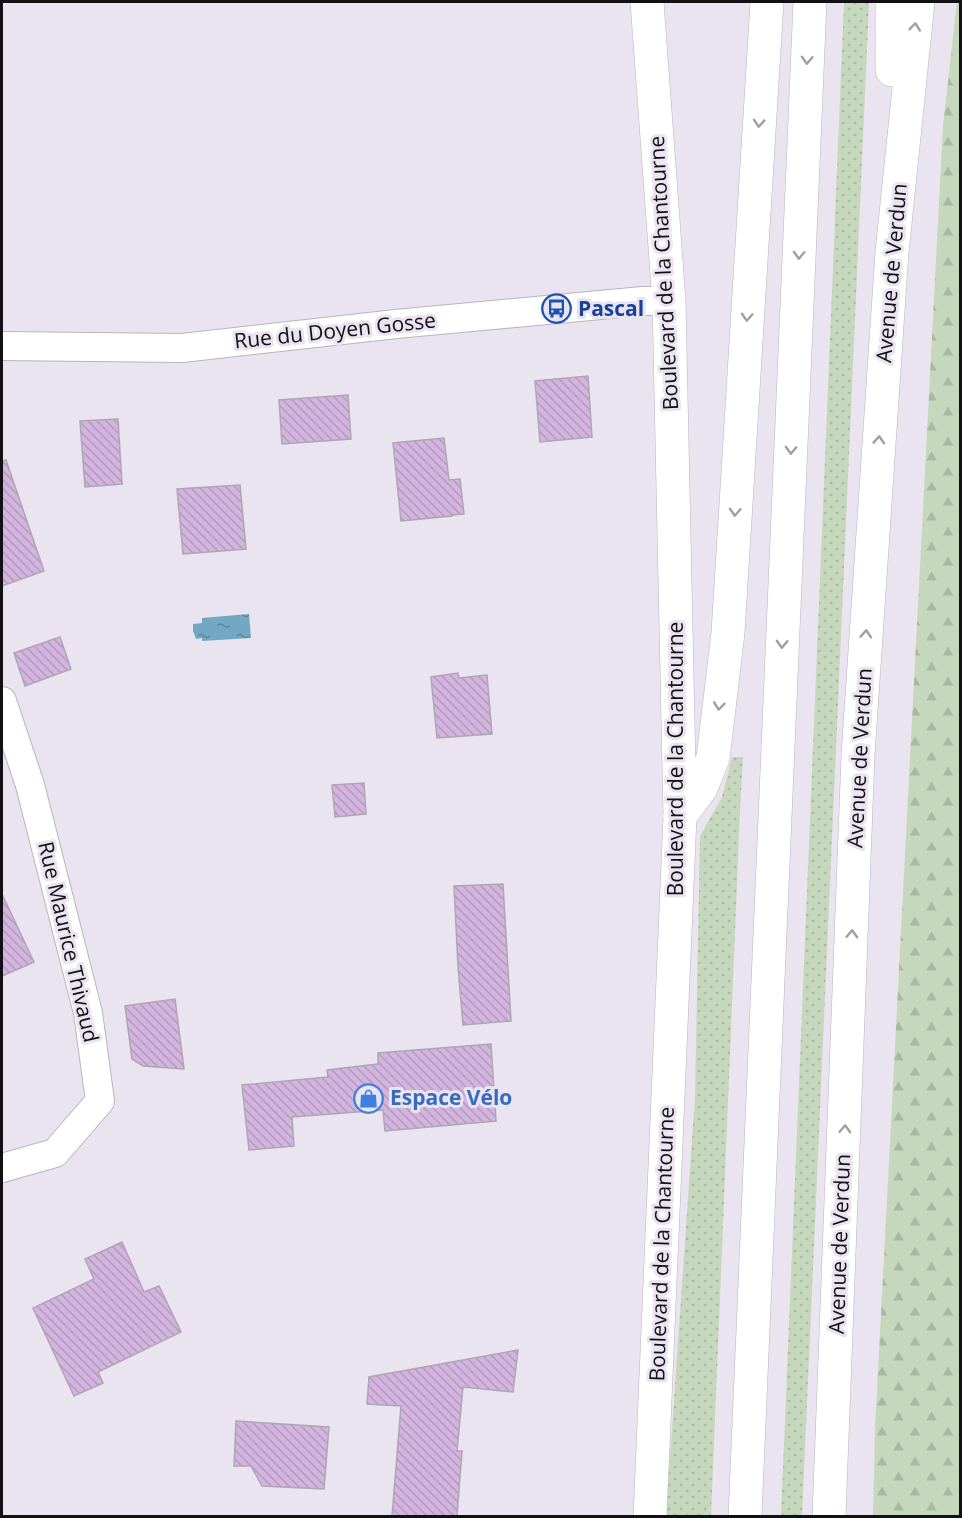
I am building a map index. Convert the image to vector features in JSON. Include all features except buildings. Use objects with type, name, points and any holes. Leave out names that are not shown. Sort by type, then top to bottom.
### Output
[{"type":"main road","name":"Boulevard de la Chantourne","points":[[647,2],[669,301],[680,816],[650,1516]]},
{"type":"main road","points":[[680,816],[701,788],[713,758],[728,633],[767,2]]},
{"type":"main road","points":[[745,1516],[810,2]]},
{"type":"main road","points":[[892,2],[892,252]]},
{"type":"main road","name":"Avenue de Verdun","points":[[829,1516],[858,755],[892,252],[918,2]]},
{"type":"main road","points":[[838,1313],[852,1516]]},
{"type":"street","name":"Rue du Doyen Gosse","points":[[2,346],[182,348],[406,323],[643,301],[669,301]]},
{"type":"street","name":"Rue Maurice Thivaud","points":[[2,701],[30,785],[88,1013],[100,1101],[55,1153],[2,1168]]},
{"type":"green space","points":[[844,2],[869,2],[802,1516],[781,1516]]},
{"type":"green space","points":[[957,2],[960,2],[960,1516],[873,1516],[875,1430],[943,126]]},
{"type":"green space","points":[[732,757],[743,757],[711,1516],[666,1516],[695,1097],[700,836],[722,797]]},
{"type":"water","points":[[249,614],[251,638],[202,641],[202,638],[196,639],[193,624],[202,623],[202,618]]},
{"type":"place","name":"Pascal","points":[[557,309]]},
{"type":"place","name":"Espace Vélo","points":[[369,1098]]}]
